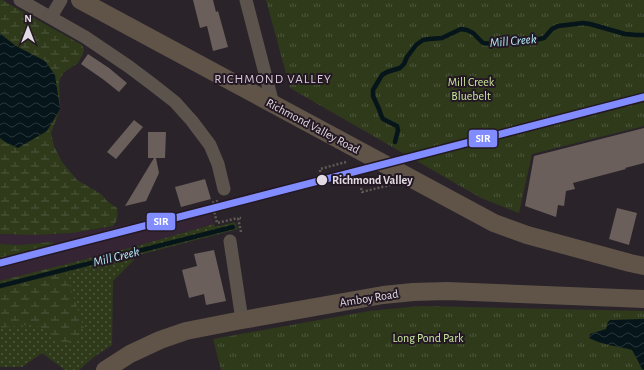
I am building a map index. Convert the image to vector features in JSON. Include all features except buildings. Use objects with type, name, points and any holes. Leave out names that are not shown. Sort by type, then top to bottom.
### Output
[{"type":"street","points":[[20,0],[84,37],[128,66],[175,102],[210,145],[218,164],[224,188]]},
{"type":"street","points":[[51,17],[61,0]]},
{"type":"street","name":"Richmond Valley Road","points":[[80,0],[494,224],[527,235],[642,267]]},
{"type":"street","points":[[246,0],[273,104]]},
{"type":"street","points":[[230,242],[242,320]]},
{"type":"street","name":"Amboy Road","points":[[105,370],[130,354],[160,340],[186,331],[383,295],[447,291],[644,299]]},
{"type":"path","points":[[320,172],[320,169],[322,168],[346,162]]},
{"type":"path","points":[[361,188],[362,192],[389,185]]},
{"type":"path","points":[[212,203],[217,224],[239,218],[241,232]]},
{"type":"shaded area","points":[[209,206],[214,224],[133,247],[0,281],[0,258],[53,242],[18,245],[0,244],[0,234],[35,235],[72,233],[118,226]]},
{"type":"green space","points":[[0,0],[82,45],[84,49],[78,63],[64,72],[59,81],[60,109],[51,133],[54,146],[62,162],[77,180],[101,194],[107,201],[117,208],[117,218],[113,226],[72,233],[35,235],[0,234]]},
{"type":"green space","name":"Mill Creek Bluebelt","points":[[266,0],[644,0],[644,126],[532,154],[519,213],[481,198],[290,88]]},
{"type":"green space","points":[[235,222],[238,229],[135,256],[133,261],[113,281],[112,345],[94,357],[79,370],[65,370],[42,353],[22,367],[0,367],[0,281],[133,247],[214,224],[215,227]]},
{"type":"green space","points":[[53,242],[53,245],[48,247],[0,259],[0,244],[18,245]]},
{"type":"green space","points":[[63,265],[84,328],[78,331],[76,338],[62,346],[54,341],[47,331],[36,326],[24,325],[0,328],[0,281]]},
{"type":"green space","name":"Long Pond Park","points":[[421,306],[644,311],[644,370],[221,370],[213,339],[369,311]]},
{"type":"water","points":[[0,33],[16,46],[45,61],[55,75],[60,109],[47,131],[18,148],[0,138]]},
{"type":"water","points":[[644,319],[644,370],[642,369],[632,350],[605,344],[589,338],[590,334],[606,329],[610,320]]},
{"type":"waterway","name":"Mill Creek","points":[[395,142],[398,130],[397,126],[383,119],[373,96],[373,90],[382,75],[400,68],[416,45],[423,40],[442,38],[461,29],[473,33],[483,43],[492,44],[510,40],[525,42],[544,38],[552,29],[558,26],[583,23],[625,34],[644,35]]},
{"type":"waterway","name":"Mill Creek","points":[[0,286],[233,227]]},
{"type":"transit line","name":"SIR","points":[[0,263],[644,97]]},
{"type":"place","name":"Richmond Valley","points":[[322,180]]},
{"type":"district","name":"RICHMOND VALLEY","points":[[273,78]]}]
